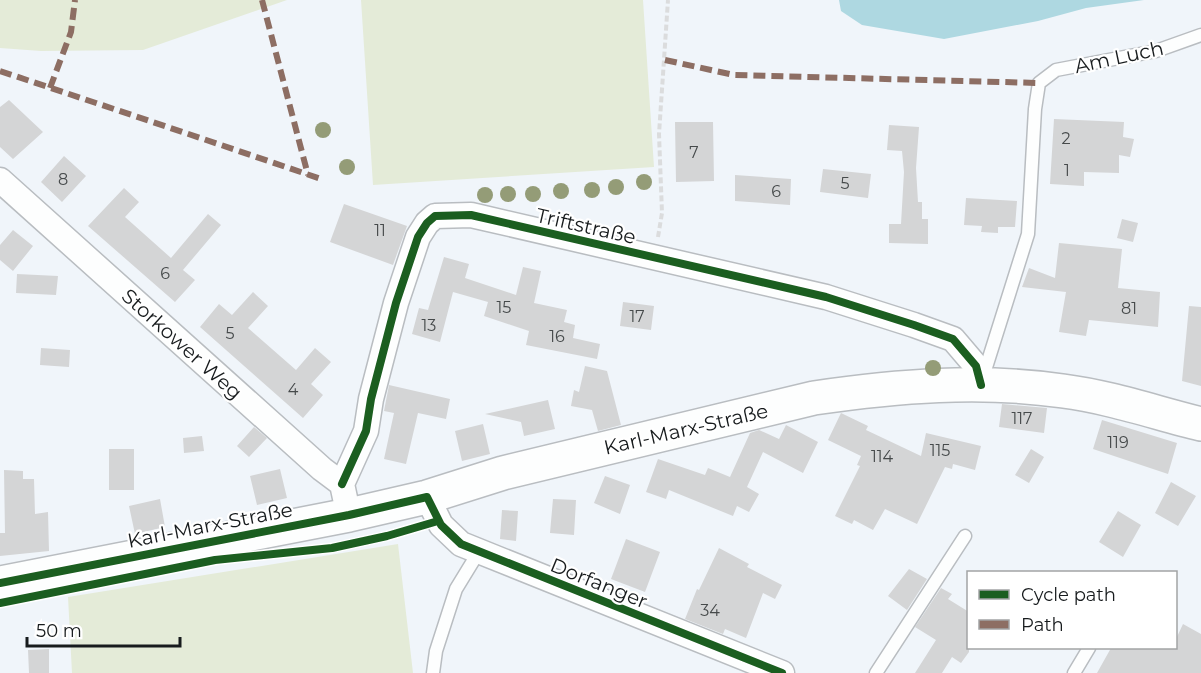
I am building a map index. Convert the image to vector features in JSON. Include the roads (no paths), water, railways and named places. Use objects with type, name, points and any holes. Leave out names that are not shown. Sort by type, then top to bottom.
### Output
[{"type":"street","name":"Storkower Weg","points":[[0,180],[322,470],[345,500]]},
{"type":"street","name":"Triftstraße","points":[[345,500],[366,431],[371,399],[396,303],[418,237],[427,223],[435,216],[471,215],[826,297],[953,339],[976,366],[981,385]]},
{"type":"street","name":"Karl-Marx-Straße","points":[[0,583],[345,500],[427,497],[503,473],[814,399],[891,388],[981,385],[1065,391],[1201,424]]},
{"type":"street","name":"Dorfanger","points":[[427,497],[449,535],[478,553],[782,673]]},
{"type":"lane","name":"Am Luch","points":[[981,385],[1028,234],[1032,143],[1039,83],[1056,70],[1156,51],[1201,35]]},
{"type":"lane","points":[[876,673],[965,536]]},
{"type":"lane","points":[[433,673],[436,651],[456,589],[478,553]]},
{"type":"lane","points":[[1074,673],[1088,649]]},
{"type":"water","points":[[839,0],[1144,0],[1086,8],[1038,21],[944,39],[862,25],[841,11]]}]
